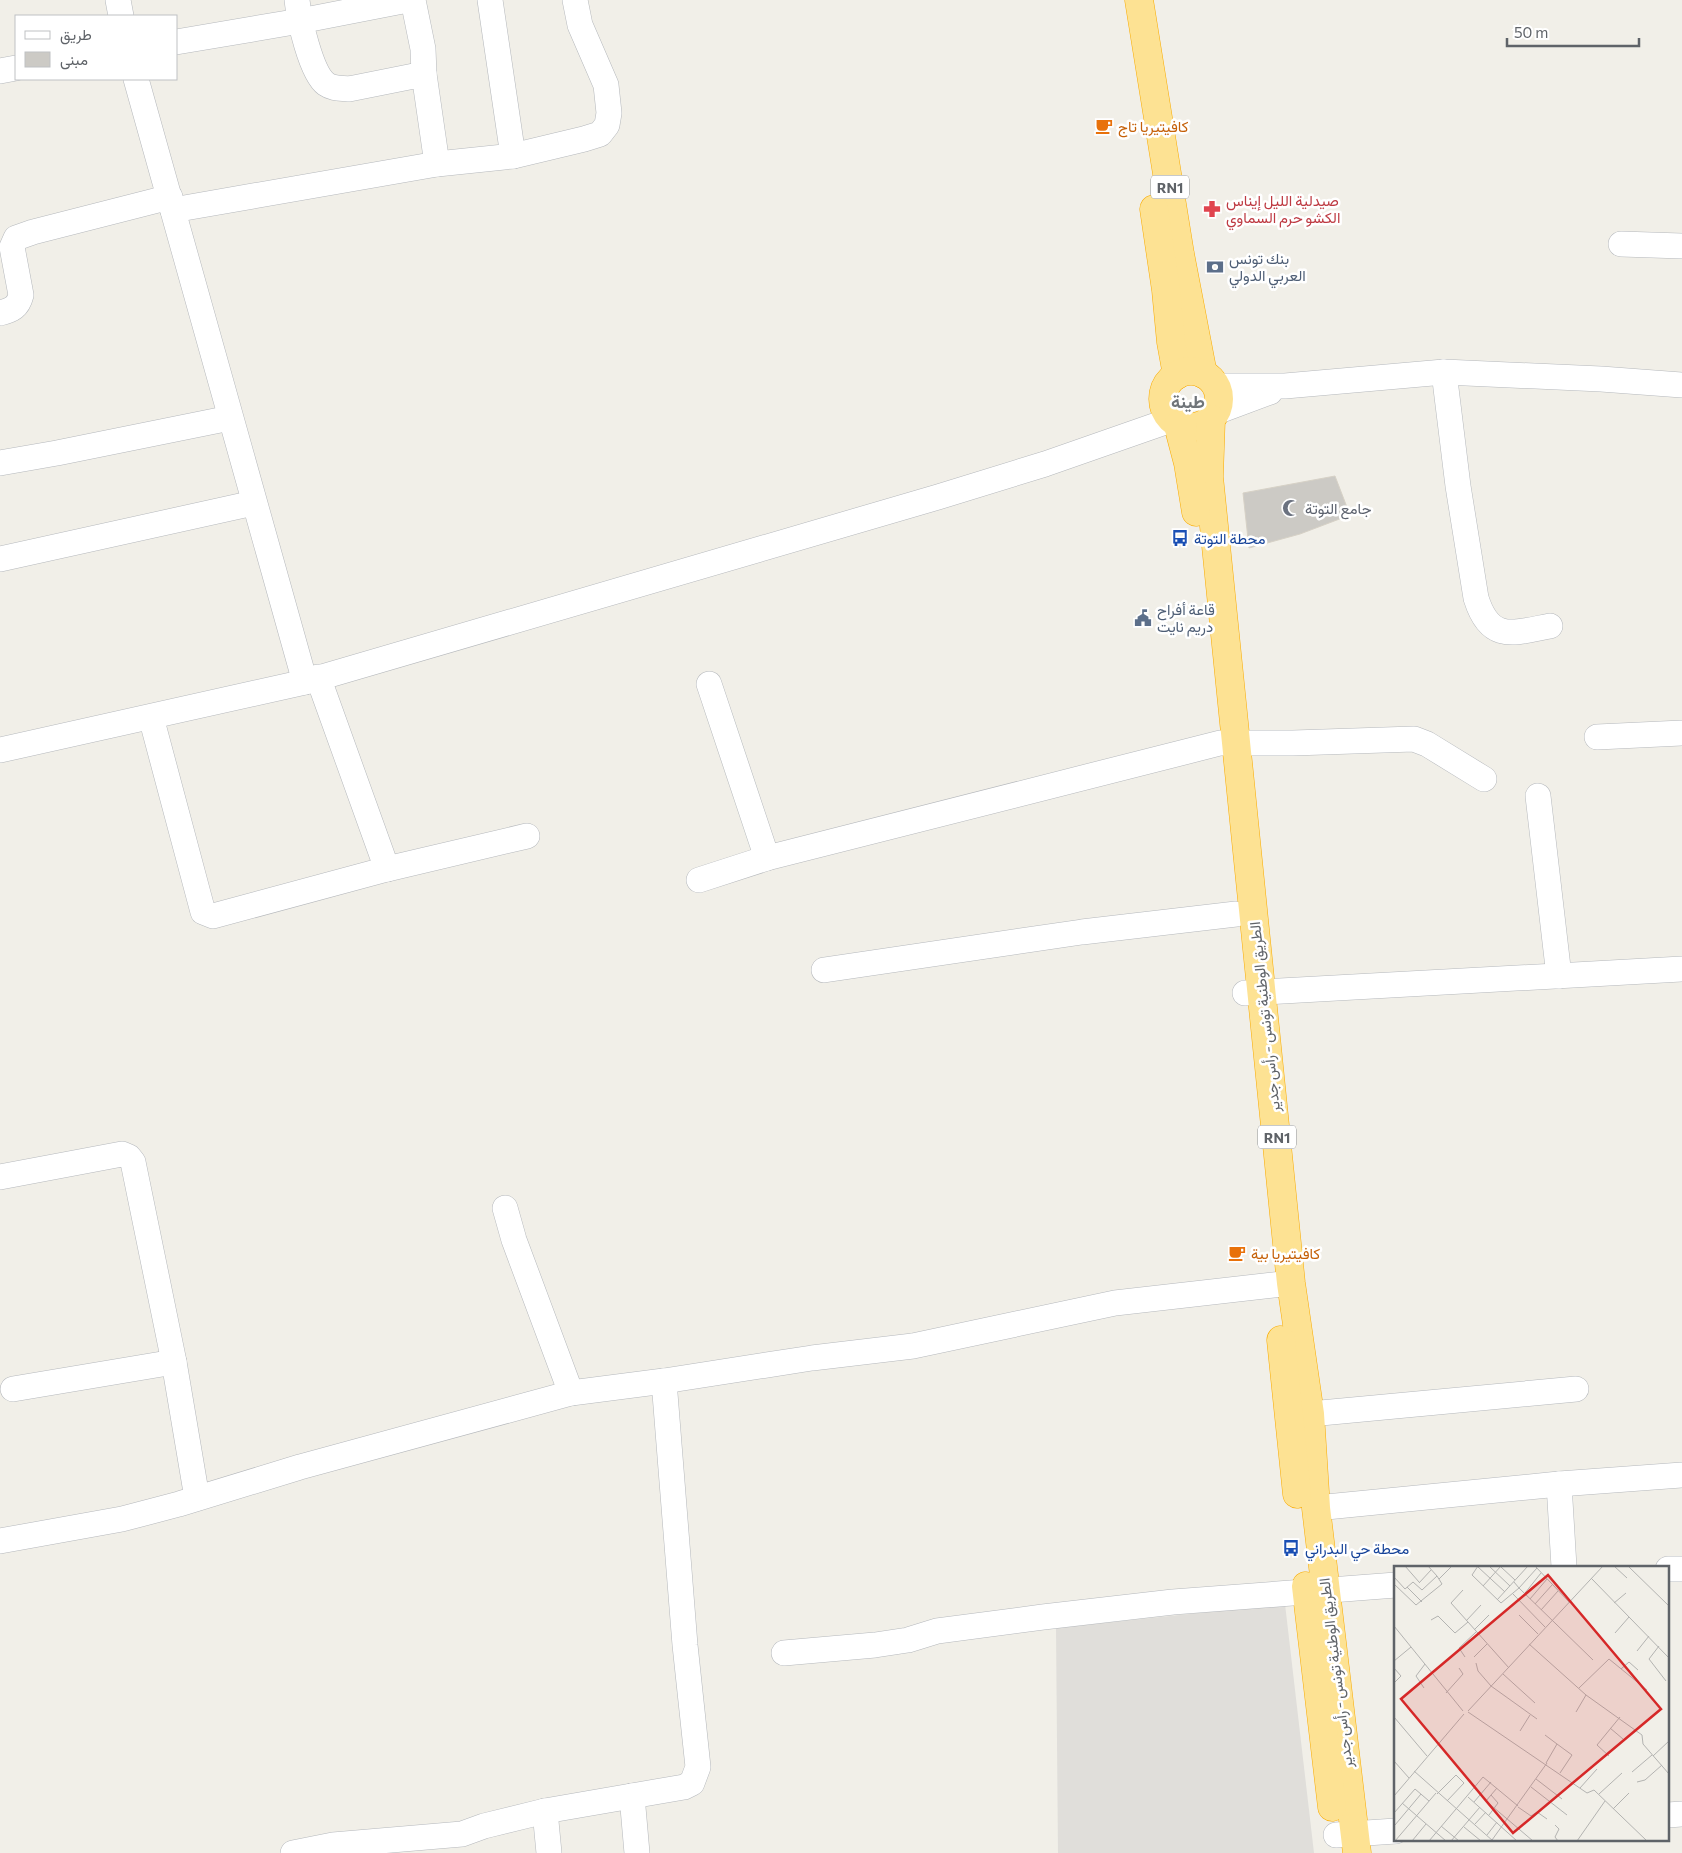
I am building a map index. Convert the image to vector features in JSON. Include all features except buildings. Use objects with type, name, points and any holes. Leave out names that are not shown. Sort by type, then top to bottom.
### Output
[{"type":"highway","name":"الطريق الوطنية تونس - رأس جدير","points":[[1122,0],[1166,290],[1171,342],[1205,393]]},
{"type":"highway","name":"الطريق الوطنية تونس - رأس جدير","points":[[1139,0],[1180,254],[1205,393],[1228,742],[1236,914],[1253,992]]},
{"type":"highway","name":"RN1","points":[[1175,422],[1166,413],[1163,396],[1165,387],[1170,380],[1205,393]]},
{"type":"highway","points":[[1175,422],[1187,428],[1204,424],[1205,393]]},
{"type":"highway","name":"الطريق الوطنية تونس - رأس جدير","points":[[1175,422],[1188,463],[1196,508],[1228,742],[1316,1592],[1346,1843]]},
{"type":"highway","name":"الطريق الوطنية تونس - رأس جدير","points":[[1284,1284],[1310,1414],[1316,1508],[1316,1592]]},
{"type":"street","points":[[118,0],[121,15]]},
{"type":"street","points":[[178,41],[298,11],[408,0]]},
{"type":"street","points":[[413,0],[423,49],[424,74],[438,164]]},
{"type":"street","points":[[490,0],[513,156]]},
{"type":"street","points":[[0,313],[10,311],[20,302],[21,295],[12,247],[16,238],[33,232],[172,204],[438,164],[513,156],[600,134],[607,125],[609,113],[606,85],[580,25],[574,0]]},
{"type":"street","points":[[298,11],[316,69],[325,83],[330,86],[349,89],[424,74]]},
{"type":"street","points":[[0,71],[15,68]]},
{"type":"street","points":[[136,80],[254,504],[312,680],[387,869]]},
{"type":"street","points":[[1621,244],[1682,246]]},
{"type":"street","points":[[1444,372],[1458,486],[1476,598],[1480,612],[1488,624],[1506,632],[1513,633],[1550,626]]},
{"type":"street","points":[[1205,393],[1444,372],[1601,379],[1682,385]]},
{"type":"street","points":[[0,463],[57,454],[230,418]]},
{"type":"street","points":[[0,750],[312,680],[938,497],[1175,422]]},
{"type":"street","points":[[0,559],[254,504]]},
{"type":"street","points":[[709,684],[767,858]]},
{"type":"street","points":[[151,716],[204,914],[213,916],[387,869],[527,836]]},
{"type":"street","points":[[1597,737],[1682,733]]},
{"type":"street","points":[[699,880],[767,858],[1228,742],[1292,744],[1414,739],[1427,744],[1484,779]]},
{"type":"street","points":[[1538,796],[1558,976]]},
{"type":"street","points":[[824,970],[1082,932],[1236,914]]},
{"type":"street","points":[[1253,992],[1682,969]]},
{"type":"street","points":[[0,1177],[122,1154],[129,1157],[133,1162],[174,1362],[196,1498]]},
{"type":"street","points":[[505,1208],[514,1240],[571,1392]]},
{"type":"street","points":[[0,1541],[122,1519],[300,1467],[571,1392],[664,1381],[812,1358],[913,1346],[1115,1303],[1284,1284]]},
{"type":"street","points":[[13,1389],[174,1362]]},
{"type":"street","points":[[293,1853],[333,1845],[462,1834],[545,1811],[684,1787],[692,1783],[698,1767],[685,1645],[664,1381]]},
{"type":"street","points":[[1310,1414],[1576,1389]]},
{"type":"street","points":[[1316,1508],[1559,1484],[1682,1475]]},
{"type":"street","points":[[1559,1484],[1564,1566]]},
{"type":"street","points":[[784,1653],[875,1646],[908,1640],[937,1631],[1172,1602],[1394,1586]]},
{"type":"street","points":[[632,1796],[637,1853]]},
{"type":"street","points":[[545,1811],[549,1853]]},
{"type":"street","points":[[1346,1843],[1394,1831]]},
{"type":"shaded area","points":[[1285,1604],[1314,1853],[1058,1853],[1056,1628]]},
{"type":"place","name":"كافيتيريا تاج","points":[[1104,126]]},
{"type":"place","name":"صيدلية الليل إيناس الكشو حرم السماوي","points":[[1212,209]]},
{"type":"place","name":"بنك تونس العربي الدولي","points":[[1215,267]]},
{"type":"place","name":"جامع التوتة","points":[[1291,508]]},
{"type":"place","name":"محطة التوتة","points":[[1180,538]]},
{"type":"place","name":"قاعة أفراح دريم نايت","points":[[1143,618]]},
{"type":"place","name":"كافيتيريا بية","points":[[1237,1253]]},
{"type":"place","name":"محطة حي البدراني","points":[[1291,1548]]},
{"type":"district","name":"طينة","points":[[1188,401]]}]
